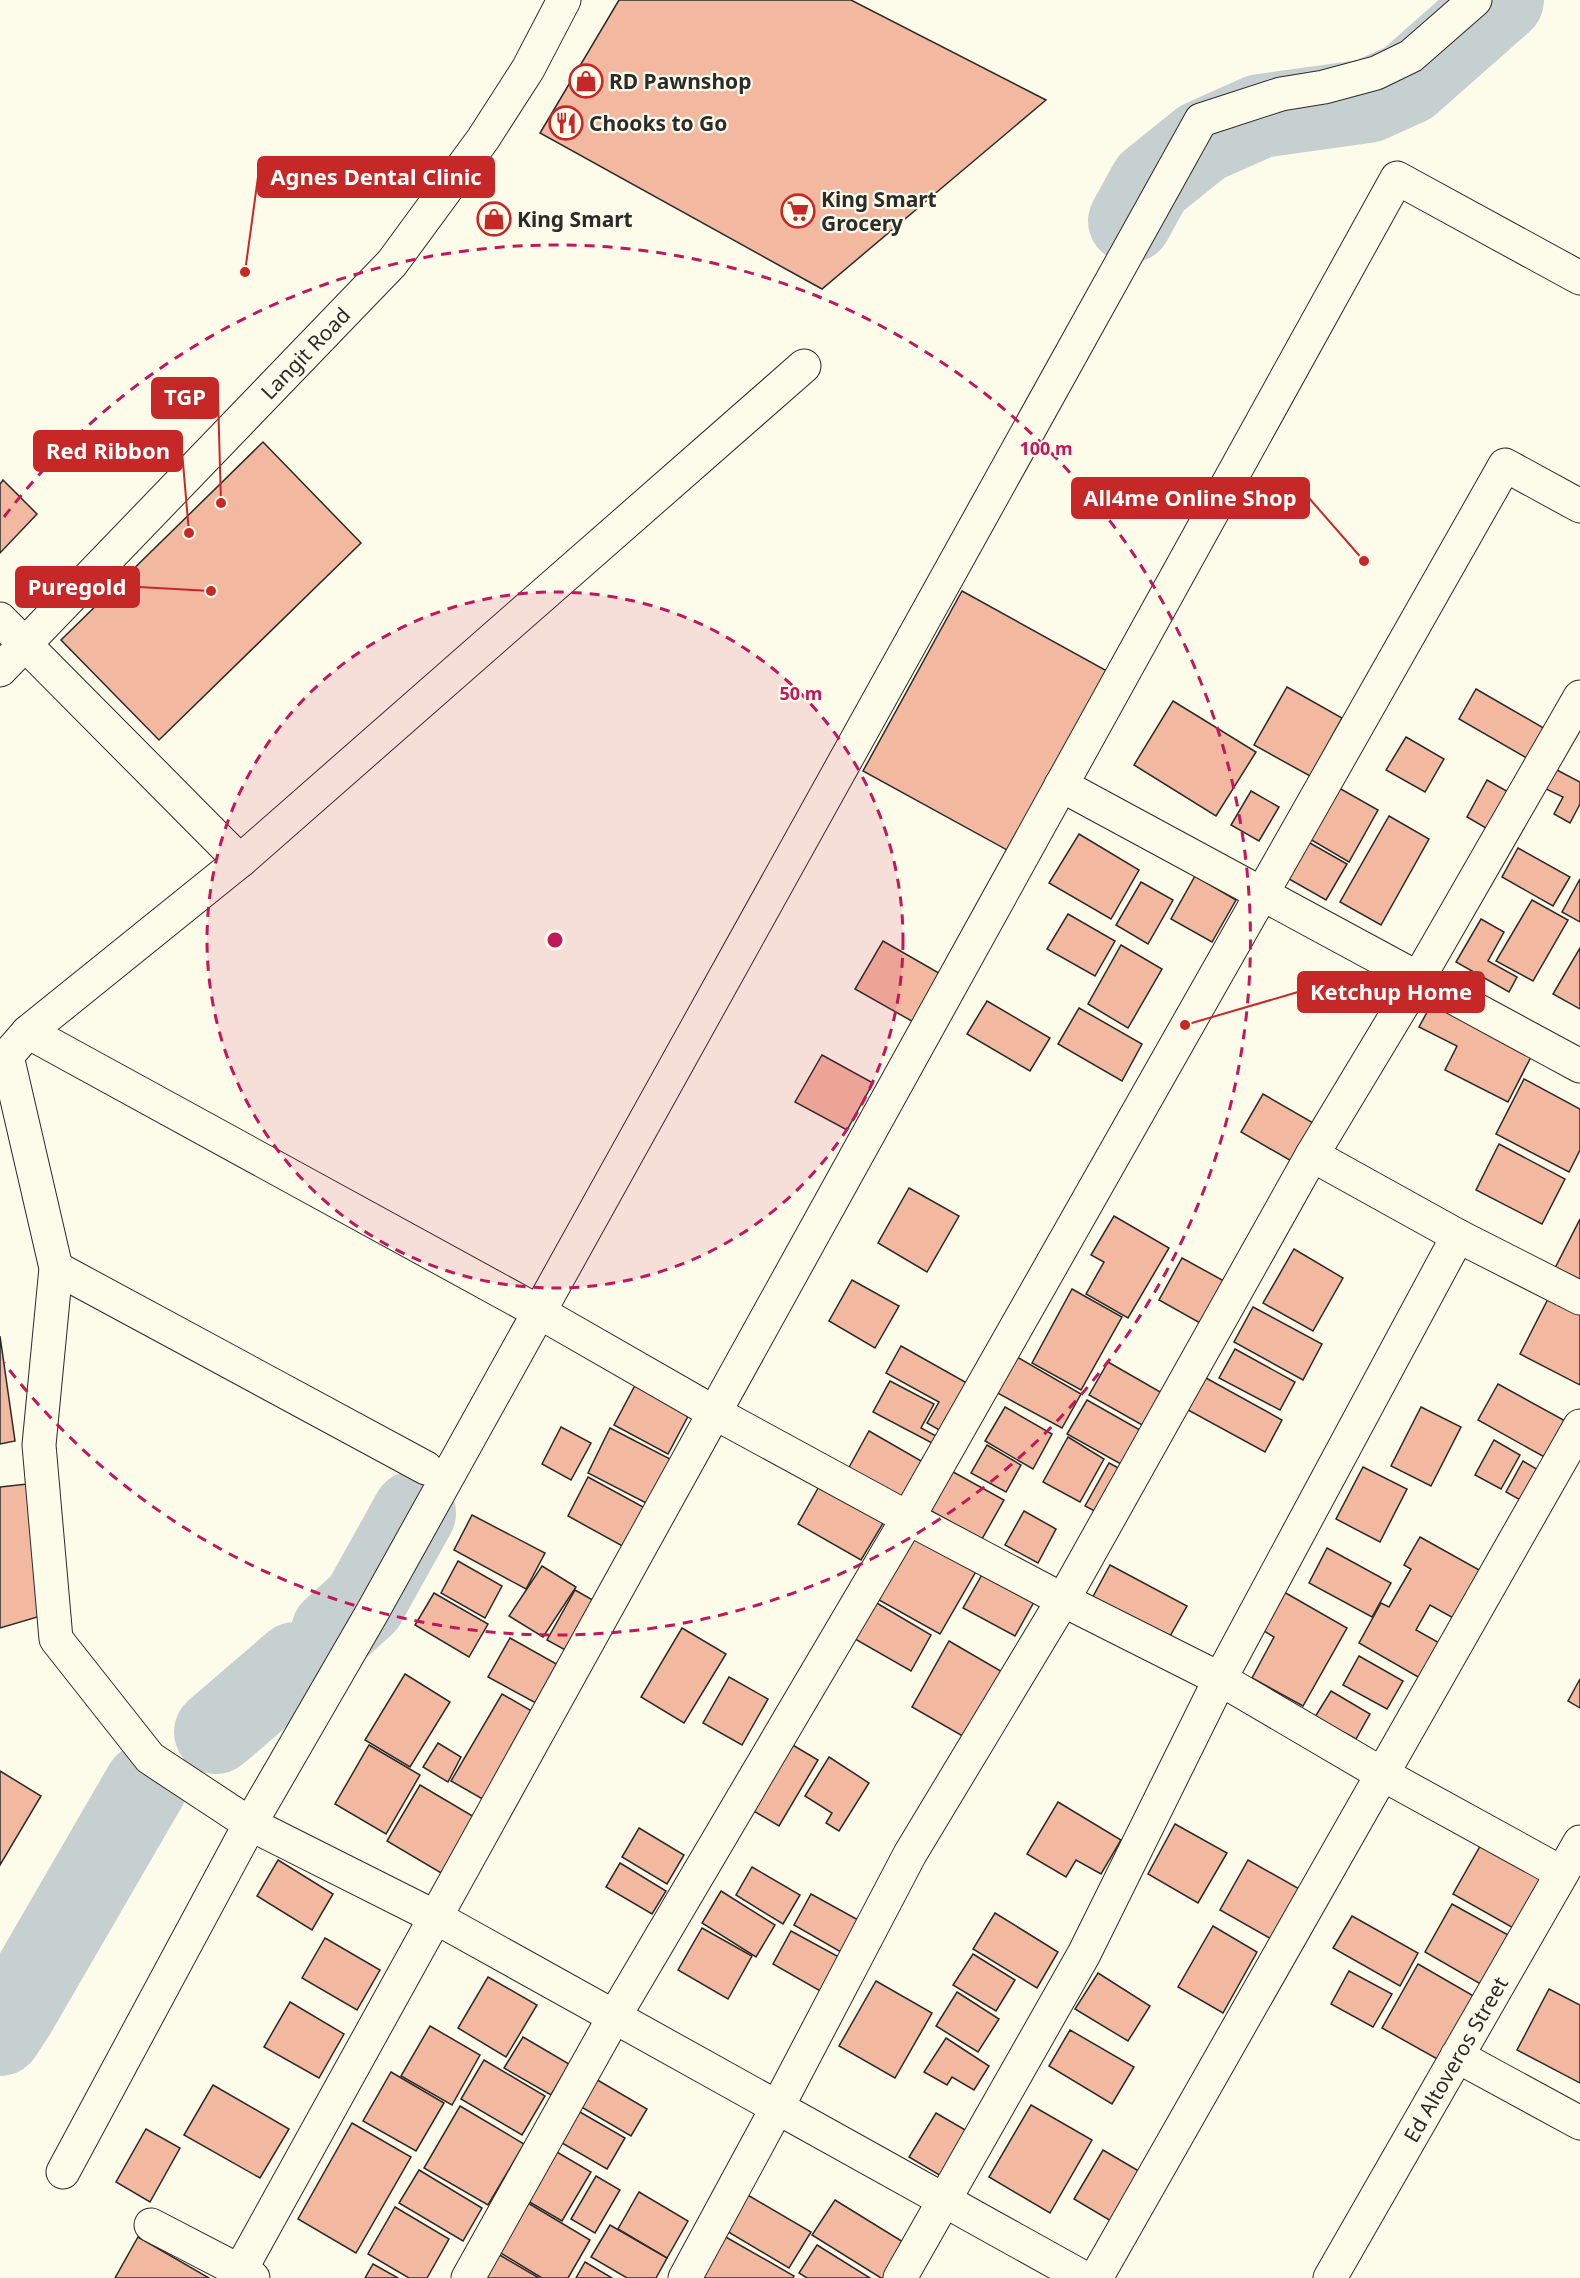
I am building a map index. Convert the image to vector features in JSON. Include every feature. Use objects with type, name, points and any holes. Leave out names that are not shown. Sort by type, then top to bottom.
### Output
[{"type":"street","name":"Langit Road","points":[[0,670],[392,263],[483,139],[528,69],[564,0]]},
{"type":"street","points":[[63,2172],[250,1824],[373,1611],[1201,120],[1281,94],[1324,87],[1376,73],[1412,56],[1475,0]]},
{"type":"street","points":[[151,2225],[243,2276],[435,1917],[1397,178],[1580,278]]},
{"type":"street","points":[[804,366],[240,861],[28,1032],[6,1056],[56,1268],[39,1445],[56,1639],[150,1758],[250,1824],[435,1917],[1084,2278]]},
{"type":"street","points":[[468,2278],[614,2016],[908,1518],[1505,465],[1580,506]]},
{"type":"street","points":[[0,619],[240,861]]},
{"type":"street","points":[[685,2278],[910,1854],[1063,1600],[1312,1155],[1418,979],[1580,697]]},
{"type":"street","points":[[1061,785],[1580,1066]]},
{"type":"street","points":[[28,1032],[539,1312],[714,1413],[1063,1600],[1220,1679],[1382,1774],[1562,1873]]},
{"type":"street","points":[[1312,1155],[1458,1236],[1580,1298]]},
{"type":"street","points":[[900,2278],[1084,1954],[1220,1679],[1458,1236]]},
{"type":"street","points":[[56,1268],[426,1468]]},
{"type":"street","points":[[1096,2278],[1580,1426]]},
{"type":"street","name":"Ed Altoveros Street","points":[[1330,2278],[1580,1842]]},
{"type":"street","points":[[1457,2056],[1580,2123]]},
{"type":"building","name":"King Smart Grocery","points":[[619,0],[851,0],[1046,100],[822,289],[540,133]]},
{"type":"building","points":[[263,442],[361,543],[159,740],[61,640]]},
{"type":"building","points":[[3,480],[37,514],[0,553],[0,484]]},
{"type":"building","points":[[962,591],[1116,676],[1018,856],[863,771]]},
{"type":"building","points":[[1287,687],[1342,718],[1310,776],[1254,745]]},
{"type":"building","points":[[1476,689],[1547,730],[1530,760],[1459,719]]},
{"type":"building","points":[[1173,701],[1256,752],[1216,816],[1134,765]]},
{"type":"building","points":[[1406,737],[1444,759],[1425,792],[1386,770]]},
{"type":"building","points":[[1555,769],[1580,782],[1580,804],[1570,823],[1554,814],[1563,797],[1544,788]]},
{"type":"building","points":[[1487,780],[1512,794],[1491,831],[1467,817]]},
{"type":"building","points":[[1332,784],[1378,810],[1349,862],[1303,835]]},
{"type":"building","points":[[1251,791],[1279,807],[1259,841],[1231,825]]},
{"type":"building","points":[[1389,816],[1429,839],[1381,925],[1340,902]]},
{"type":"building","points":[[1079,834],[1139,870],[1111,919],[1049,883]]},
{"type":"building","points":[[1303,839],[1347,864],[1326,900],[1282,875]]},
{"type":"building","points":[[1518,848],[1570,877],[1553,906],[1502,877]]},
{"type":"building","points":[[1195,876],[1236,900],[1212,942],[1171,919]]},
{"type":"building","points":[[1580,879],[1580,922],[1562,912]]},
{"type":"building","points":[[1141,882],[1173,900],[1148,944],[1116,925]]},
{"type":"building","points":[[1532,900],[1568,920],[1533,981],[1496,961]]},
{"type":"building","points":[[1068,914],[1115,941],[1095,976],[1047,949]]},
{"type":"building","points":[[1481,919],[1504,932],[1488,961],[1517,977],[1509,992],[1456,962]]},
{"type":"building","points":[[883,941],[944,976],[917,1024],[855,989]]},
{"type":"building","points":[[1121,945],[1162,969],[1128,1028],[1088,1004]]},
{"type":"building","points":[[1580,948],[1580,1009],[1553,994]]},
{"type":"building","points":[[987,1001],[1050,1038],[1030,1071],[967,1034]]},
{"type":"building","points":[[1432,1003],[1532,1055],[1508,1102],[1445,1070],[1457,1046],[1419,1027]]},
{"type":"building","points":[[1079,1008],[1142,1044],[1122,1081],[1058,1044]]},
{"type":"building","points":[[822,1055],[873,1083],[847,1130],[795,1102]]},
{"type":"building","points":[[1524,1079],[1580,1109],[1580,1150],[1569,1172],[1496,1134]]},
{"type":"building","points":[[1263,1094],[1315,1124],[1293,1162],[1241,1132]]},
{"type":"building","points":[[1499,1144],[1565,1179],[1542,1224],[1476,1190]]},
{"type":"building","points":[[909,1188],[959,1216],[927,1272],[878,1243]]},
{"type":"building","points":[[1114,1216],[1169,1248],[1128,1318],[1086,1294],[1104,1262],[1091,1255]]},
{"type":"building","points":[[1580,1219],[1580,1286],[1553,1272]]},
{"type":"building","points":[[1294,1249],[1343,1278],[1313,1331],[1263,1303]]},
{"type":"building","points":[[1182,1258],[1224,1281],[1200,1323],[1159,1300]]},
{"type":"building","points":[[852,1280],[899,1306],[875,1348],[829,1321]]},
{"type":"building","points":[[1072,1289],[1122,1317],[1081,1390],[1032,1363]]},
{"type":"building","points":[[1549,1297],[1580,1313],[1580,1385],[1520,1354]]},
{"type":"building","points":[[1253,1307],[1322,1344],[1303,1380],[1234,1342]]},
{"type":"building","points":[[0,1336],[15,1441],[0,1444]]},
{"type":"building","points":[[901,1346],[974,1387],[948,1435],[927,1423],[939,1402],[886,1373]]},
{"type":"building","points":[[1235,1349],[1295,1382],[1280,1410],[1219,1378]]},
{"type":"building","points":[[1012,1354],[1081,1394],[1062,1428],[992,1390]]},
{"type":"building","points":[[1108,1362],[1169,1397],[1151,1430],[1089,1395]]},
{"type":"building","points":[[640,1376],[694,1405],[668,1454],[614,1425]]},
{"type":"building","points":[[1206,1378],[1282,1420],[1265,1452],[1188,1410]]},
{"type":"building","points":[[890,1381],[934,1404],[921,1428],[936,1436],[932,1443],[873,1412]]},
{"type":"building","points":[[1498,1384],[1569,1423],[1548,1459],[1478,1420]]},
{"type":"building","points":[[1087,1400],[1147,1434],[1128,1468],[1067,1434]]},
{"type":"building","points":[[1005,1407],[1052,1434],[1033,1469],[985,1441]]},
{"type":"building","points":[[1421,1407],[1461,1427],[1431,1486],[1391,1466]]},
{"type":"building","points":[[561,1427],[591,1443],[571,1480],[542,1464]]},
{"type":"building","points":[[610,1428],[672,1460],[650,1505],[588,1473]]},
{"type":"building","points":[[869,1431],[923,1462],[901,1501],[847,1471]]},
{"type":"building","points":[[1068,1437],[1104,1459],[1080,1502],[1043,1482]]},
{"type":"building","points":[[1494,1440],[1520,1455],[1501,1489],[1475,1475]]},
{"type":"building","points":[[987,1445],[1021,1465],[1006,1492],[971,1473]]},
{"type":"building","points":[[1523,1461],[1550,1477],[1533,1507],[1506,1492]]},
{"type":"building","points":[[1109,1463],[1126,1472],[1102,1515],[1085,1506]]},
{"type":"building","points":[[1363,1467],[1407,1489],[1380,1542],[1336,1519]]},
{"type":"building","points":[[946,1468],[1004,1500],[982,1539],[924,1507]]},
{"type":"building","points":[[588,1477],[656,1514],[635,1553],[568,1516]]},
{"type":"building","points":[[821,1483],[885,1520],[861,1560],[798,1524]]},
{"type":"building","points":[[27,1484],[44,1615],[0,1628],[0,1487]]},
{"type":"building","points":[[1024,1511],[1056,1529],[1038,1563],[1005,1545]]},
{"type":"building","points":[[472,1515],[545,1553],[526,1589],[454,1550]]},
{"type":"building","points":[[908,1528],[978,1568],[940,1634],[870,1595]]},
{"type":"building","points":[[1420,1537],[1490,1576],[1464,1624],[1430,1605],[1416,1630],[1452,1650],[1432,1685],[1359,1643],[1381,1603],[1389,1607],[1411,1569],[1404,1565]]},
{"type":"building","points":[[1327,1548],[1391,1583],[1372,1617],[1309,1583]]},
{"type":"building","points":[[458,1561],[502,1586],[485,1618],[441,1593]]},
{"type":"building","points":[[1110,1565],[1187,1606],[1165,1645],[1089,1604]]},
{"type":"building","points":[[542,1566],[576,1587],[543,1637],[509,1616]]},
{"type":"building","points":[[983,1573],[1034,1602],[1015,1636],[963,1608]]},
{"type":"building","points":[[1277,1588],[1347,1628],[1303,1706],[1252,1678],[1274,1637],[1256,1626]]},
{"type":"building","points":[[575,1590],[605,1607],[578,1657],[547,1640]]},
{"type":"building","points":[[434,1593],[488,1624],[469,1657],[415,1625]]},
{"type":"building","points":[[875,1602],[931,1635],[911,1671],[855,1639]]},
{"type":"building","points":[[682,1628],[726,1654],[684,1723],[641,1697]]},
{"type":"building","points":[[510,1638],[569,1671],[547,1709],[488,1677]]},
{"type":"building","points":[[949,1641],[1011,1677],[973,1742],[912,1707]]},
{"type":"building","points":[[1359,1656],[1403,1681],[1387,1709],[1343,1685]]},
{"type":"building","points":[[405,1674],[450,1702],[410,1767],[365,1740]]},
{"type":"building","points":[[729,1677],[768,1699],[742,1745],[703,1723]]},
{"type":"building","points":[[1580,1679],[1580,1708],[1568,1701]]},
{"type":"building","points":[[1331,1691],[1370,1714],[1356,1739],[1315,1717]]},
{"type":"building","points":[[502,1694],[544,1718],[493,1805],[451,1781]]},
{"type":"building","points":[[438,1743],[461,1757],[448,1782],[423,1767]]},
{"type":"building","points":[[791,1744],[818,1760],[779,1826],[752,1810]]},
{"type":"building","points":[[369,1745],[420,1775],[386,1834],[335,1804]]},
{"type":"building","points":[[829,1757],[869,1783],[839,1831],[826,1823],[832,1813],[805,1796]]},
{"type":"building","points":[[0,1771],[41,1796],[0,1865]]},
{"type":"building","points":[[420,1785],[486,1824],[453,1880],[387,1841]]},
{"type":"building","points":[[1058,1802],[1121,1840],[1101,1874],[1076,1860],[1066,1877],[1027,1854]]},
{"type":"building","points":[[1175,1824],[1227,1853],[1198,1903],[1148,1874]]},
{"type":"building","points":[[639,1828],[684,1855],[667,1884],[622,1857]]},
{"type":"building","points":[[1487,1834],[1557,1874],[1524,1934],[1453,1894]]},
{"type":"building","points":[[278,1860],[333,1894],[312,1930],[257,1896]]},
{"type":"building","points":[[1248,1860],[1310,1895],[1282,1945],[1220,1910]]},
{"type":"building","points":[[620,1863],[666,1891],[652,1914],[606,1887]]},
{"type":"building","points":[[752,1867],[800,1895],[783,1924],[736,1895]]},
{"type":"building","points":[[721,1891],[775,1925],[756,1957],[702,1923]]},
{"type":"building","points":[[811,1894],[871,1927],[853,1959],[794,1925]]},
{"type":"building","points":[[1452,1904],[1519,1941],[1491,1990],[1425,1952]]},
{"type":"building","points":[[995,1913],[1058,1952],[1037,1988],[973,1949]]},
{"type":"building","points":[[1352,1916],[1418,1953],[1400,1986],[1333,1948]]},
{"type":"building","points":[[1213,1926],[1257,1952],[1223,2013],[1178,1987]]},
{"type":"building","points":[[702,1928],[752,1956],[728,1999],[678,1970]]},
{"type":"building","points":[[791,1931],[848,1962],[829,1996],[773,1964]]},
{"type":"building","points":[[325,1938],[380,1970],[357,2010],[302,1978]]},
{"type":"building","points":[[973,1954],[1015,1980],[996,2011],[953,1985]]},
{"type":"building","points":[[1418,1964],[1484,2002],[1448,2065],[1382,2028]]},
{"type":"building","points":[[1349,1971],[1392,1994],[1373,2027],[1331,2004]]},
{"type":"building","points":[[1098,1973],[1150,2006],[1128,2041],[1075,2009]]},
{"type":"building","points":[[488,1977],[537,2005],[506,2057],[458,2028]]},
{"type":"building","points":[[876,1981],[932,2013],[895,2078],[839,2046]]},
{"type":"building","points":[[1549,1989],[1580,2005],[1580,2083],[1517,2050]]},
{"type":"building","points":[[957,1992],[999,2019],[978,2052],[936,2026]]},
{"type":"building","points":[[290,2002],[344,2034],[319,2078],[264,2047]]},
{"type":"building","points":[[430,2026],[480,2055],[452,2105],[401,2076]]},
{"type":"building","points":[[1070,2030],[1134,2067],[1112,2104],[1049,2066]]},
{"type":"building","points":[[523,2037],[569,2064],[551,2095],[504,2068]]},
{"type":"building","points":[[946,2038],[989,2066],[974,2090],[952,2077],[947,2085],[924,2072]]},
{"type":"building","points":[[484,2060],[545,2096],[522,2135],[461,2099]]},
{"type":"building","points":[[391,2072],[444,2103],[416,2151],[363,2121]]},
{"type":"building","points":[[594,2078],[647,2109],[631,2136],[578,2105]]},
{"type":"building","points":[[213,2085],[289,2129],[260,2178],[184,2135]]},
{"type":"building","points":[[1031,2105],[1092,2140],[1050,2213],[989,2177]]},
{"type":"building","points":[[460,2106],[524,2144],[488,2205],[424,2168]]},
{"type":"building","points":[[573,2108],[625,2138],[607,2169],[555,2139]]},
{"type":"building","points":[[936,2113],[967,2131],[941,2176],[909,2157]]},
{"type":"building","points":[[352,2123],[411,2157],[356,2253],[298,2219]]},
{"type":"building","points":[[146,2129],[180,2148],[150,2202],[116,2182]]},
{"type":"building","points":[[550,2148],[591,2172],[562,2221],[521,2197]]},
{"type":"building","points":[[1103,2150],[1149,2177],[1121,2227],[1074,2199]]},
{"type":"building","points":[[419,2170],[482,2208],[463,2241],[399,2203]]},
{"type":"building","points":[[596,2176],[620,2190],[595,2233],[571,2219]]},
{"type":"building","points":[[639,2192],[688,2221],[667,2258],[618,2229]]},
{"type":"building","points":[[746,2194],[811,2232],[789,2268],[725,2230]]},
{"type":"building","points":[[523,2200],[590,2240],[568,2278],[542,2278],[494,2249]]},
{"type":"building","points":[[835,2200],[908,2245],[888,2278],[881,2278],[812,2235]]},
{"type":"building","points":[[395,2207],[449,2239],[427,2278],[409,2278],[368,2254]]},
{"type":"building","points":[[610,2225],[667,2258],[656,2278],[627,2278],[591,2257]]},
{"type":"building","points":[[724,2236],[794,2276],[793,2278],[703,2278]]},
{"type":"building","points":[[138,2237],[209,2278],[115,2278]]},
{"type":"building","points":[[817,2245],[870,2278],[807,2278],[799,2273]]},
{"type":"building","points":[[498,2254],[539,2278],[484,2278]]},
{"type":"building","points":[[585,2262],[612,2278],[576,2278]]},
{"type":"building","points":[[373,2264],[398,2278],[365,2278]]},
{"type":"waterway","points":[[1130,221],[1151,183],[1202,142],[1260,116],[1368,101],[1408,83],[1502,0]]},
{"type":"waterway","points":[[333,1631],[364,1603],[414,1513]]},
{"type":"waterway","points":[[216,1732],[295,1664]]},
{"type":"waterway","points":[[0,2034],[146,1785]]},
{"type":"place","name":"RD Pawnshop","points":[[586,81]]},
{"type":"place","name":"Chooks to Go","points":[[566,123]]},
{"type":"place","name":"King Smart Grocery","points":[[798,211]]},
{"type":"place","name":"King Smart","points":[[494,219]]},
{"type":"place","name":"Agnes Dental Clinic","points":[[245,272]]},
{"type":"place","name":"TGP","points":[[221,503]]},
{"type":"place","name":"Red Ribbon","points":[[189,533]]},
{"type":"place","name":"All4me Online Shop","points":[[1364,561]]},
{"type":"place","name":"Puregold","points":[[211,591]]},
{"type":"place","name":"Ketchup Home","points":[[1185,1025]]}]
